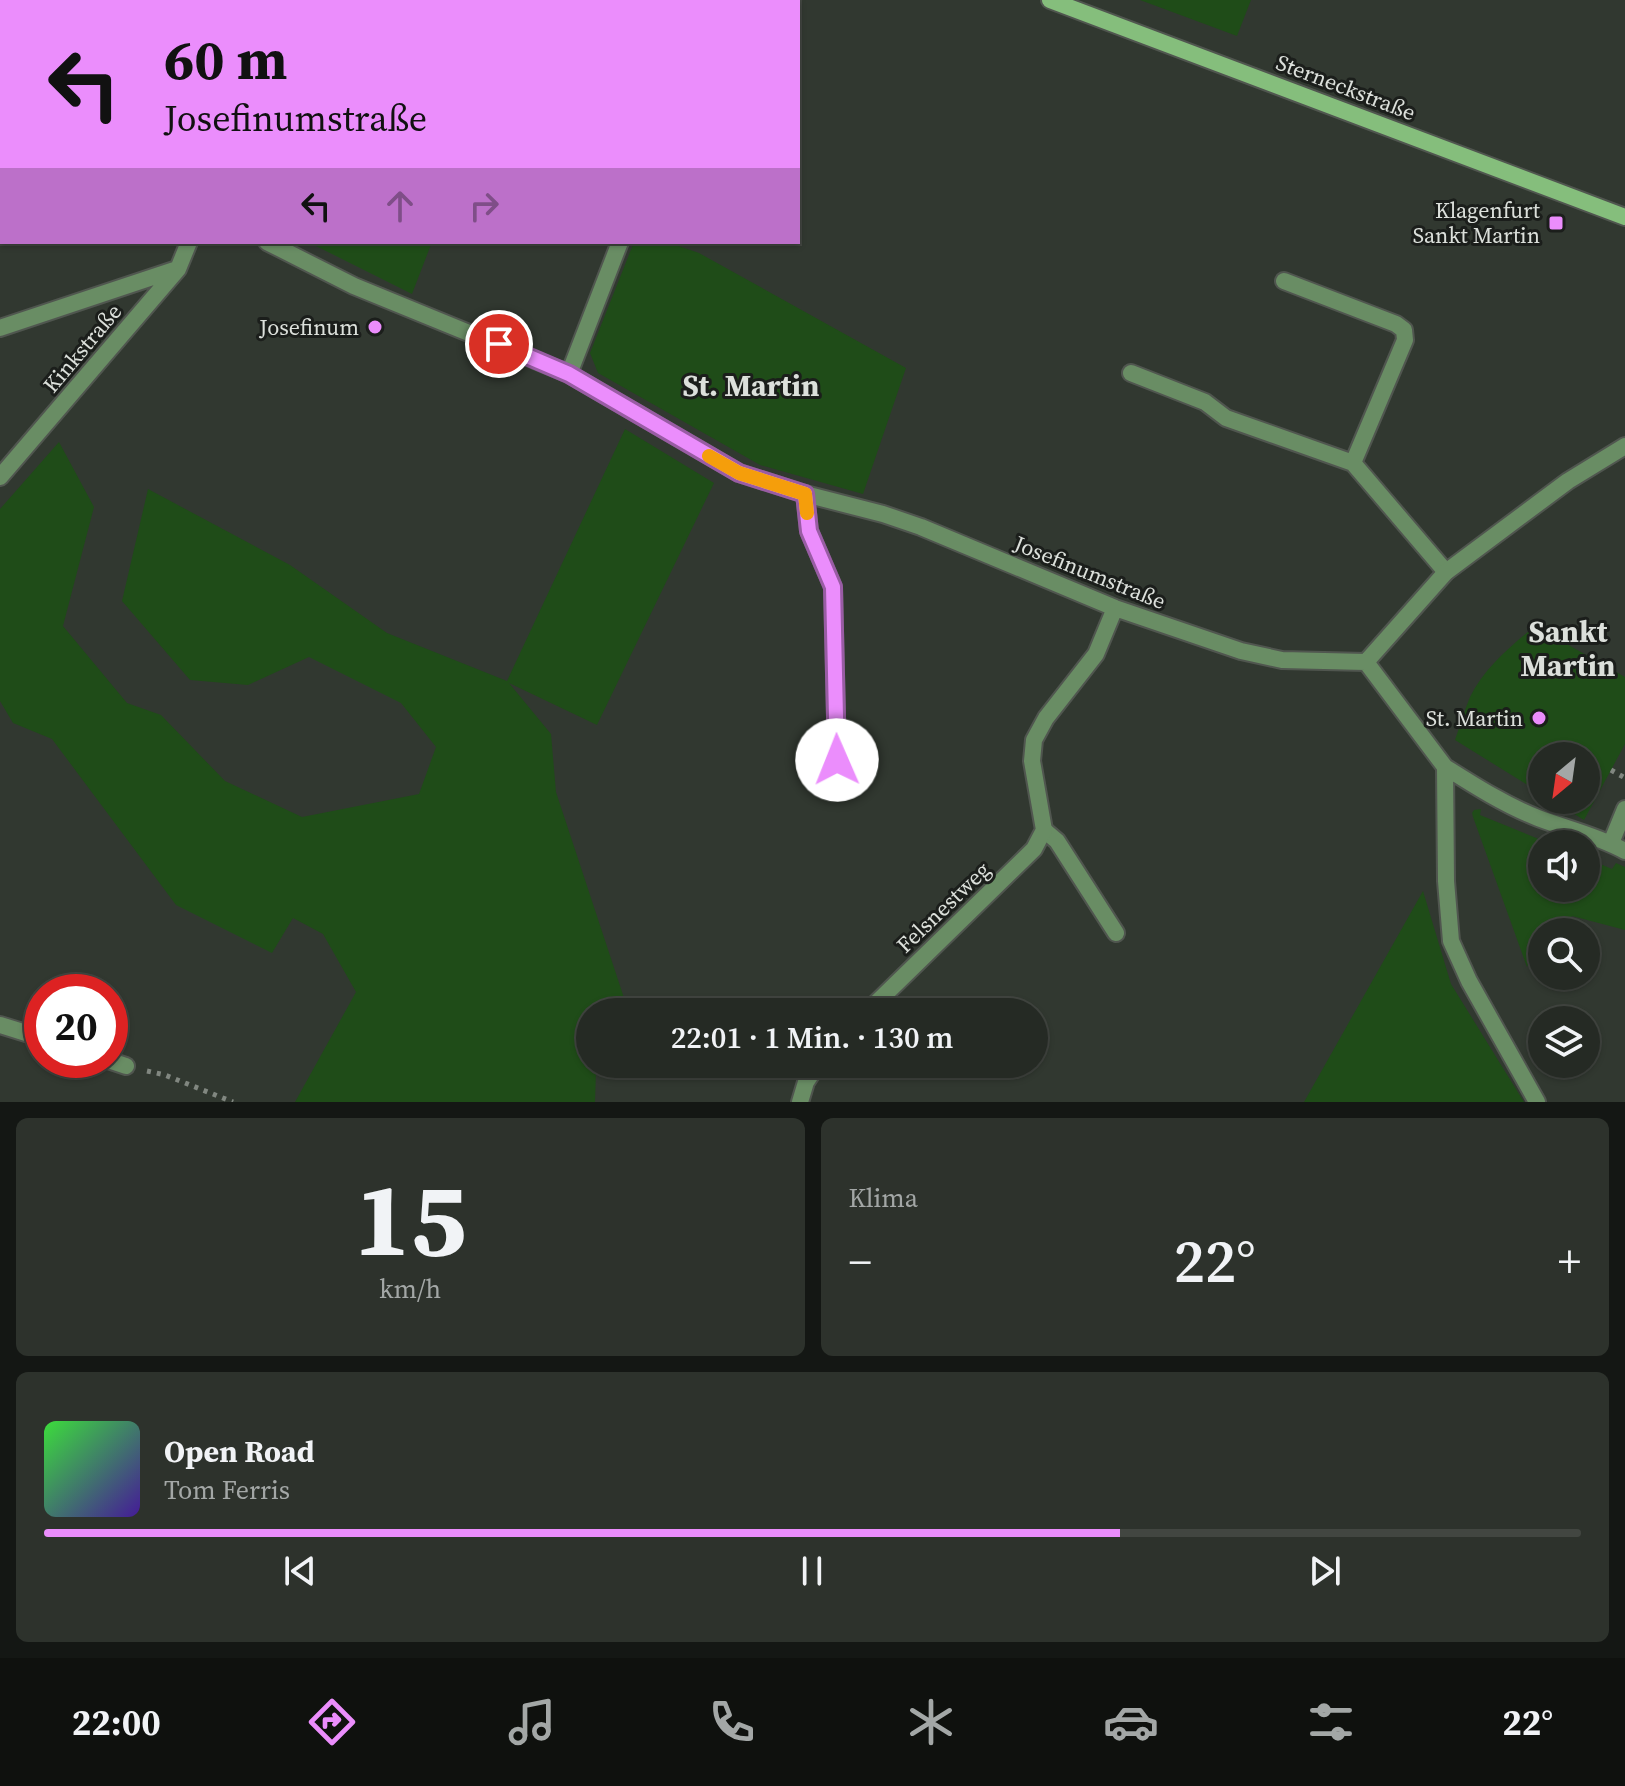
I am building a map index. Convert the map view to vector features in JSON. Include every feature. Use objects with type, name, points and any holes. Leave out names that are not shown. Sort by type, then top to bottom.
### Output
[{"type":"street","name":"Sterneckstraße","points":[[1050,0],[1625,217]]},
{"type":"street","name":"Kinkstraße","points":[[0,477],[178,269],[188,244]]},
{"type":"street","name":"Josefinumstraße","points":[[271,244],[354,286],[569,374],[739,473],[921,527],[1115,608],[1241,651],[1282,660],[1366,662]]},
{"type":"street","points":[[569,374],[619,244]]},
{"type":"street","points":[[0,328],[178,269]]},
{"type":"street","points":[[1284,281],[1396,324],[1404,330],[1405,340],[1353,463]]},
{"type":"street","points":[[1131,373],[1205,402],[1226,418],[1353,463],[1446,572]]},
{"type":"street","points":[[1625,446],[1568,481],[1446,572],[1366,662],[1445,767],[1495,798],[1618,847],[1625,809]]},
{"type":"street","points":[[805,494],[809,531],[833,587],[837,760]]},
{"type":"street","points":[[1115,608],[1096,654],[1046,718],[1034,740],[1032,761],[1044,830],[1057,841],[1116,933]]},
{"type":"street","points":[[1445,767],[1446,881],[1451,941],[1469,981],[1537,1102]]},
{"type":"street","name":"Felsnestweg","points":[[881,998],[1034,849],[1044,830]]},
{"type":"street","points":[[0,1025],[24,1032]]},
{"type":"street","points":[[800,1102],[809,1078]]},
{"type":"path","points":[[1611,770],[1625,778]]},
{"type":"path","points":[[128,1066],[165,1075],[233,1102]]},
{"type":"green space","points":[[1140,0],[1251,0],[1237,36]]},
{"type":"green space","points":[[312,244],[431,244],[412,294]]},
{"type":"green space","points":[[633,244],[673,244],[699,253],[906,368],[863,494],[760,465],[598,373],[590,353]]},
{"type":"green space","points":[[625,429],[714,483],[597,725],[509,683],[551,734],[556,792],[624,998],[576,998],[576,1078],[596,1078],[595,1102],[295,1102],[356,992],[323,934],[293,918],[272,953],[176,905],[52,739],[13,723],[0,701],[0,509],[59,442],[94,507],[63,626],[127,703],[161,715],[225,781],[302,817],[419,794],[436,747],[401,703],[309,657],[248,685],[190,680],[122,601],[148,489],[290,565],[387,633],[507,681]]},
{"type":"green space","points":[[1535,626],[1625,677],[1625,744],[1600,790],[1600,742],[1528,742],[1528,785],[1455,740],[1470,697],[1499,658]]},
{"type":"green space","points":[[1481,809],[1480,815],[1528,835],[1528,902],[1600,902],[1600,864],[1612,869],[1616,863],[1625,867],[1625,930],[1600,923],[1600,918],[1528,918],[1527,967],[1473,817],[1474,810]]},
{"type":"green space","points":[[1423,891],[1451,984],[1524,1102],[1304,1102]]},
{"type":"slow traffic","points":[[709,456],[739,473],[805,494],[807,513]]},
{"type":"place","name":"Klagenfurt Sankt Martin","points":[[1556,223]]},
{"type":"place","name":"Josefinum","points":[[375,327]]},
{"type":"place","name":"St. Martin","points":[[1539,718]]},
{"type":"district","name":"St. Martin","points":[[751,385]]},
{"type":"district","name":"Sankt Martin","points":[[1568,648]]},
{"type":"route","points":[[499,344],[569,374],[739,473],[805,494],[809,531],[833,587],[837,760]]}]
